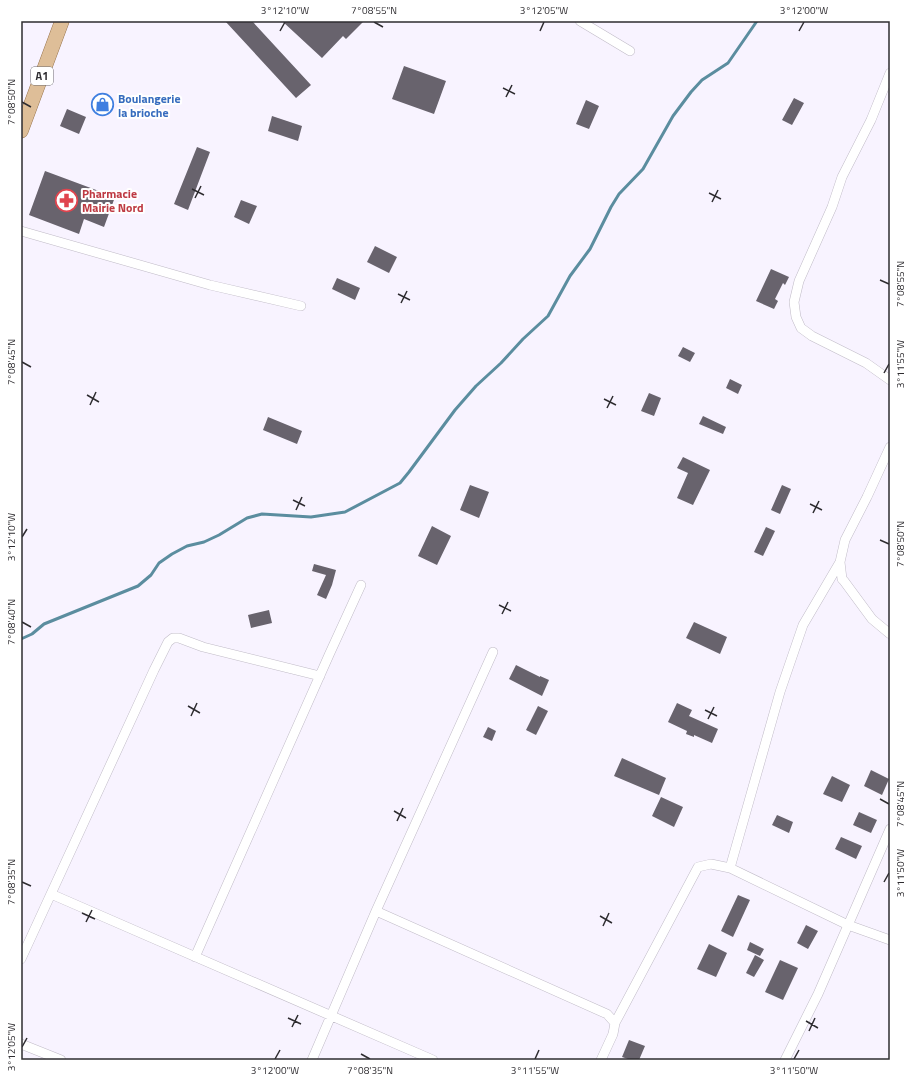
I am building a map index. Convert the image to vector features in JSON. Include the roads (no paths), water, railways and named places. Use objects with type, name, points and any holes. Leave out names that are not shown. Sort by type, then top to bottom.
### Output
[{"type":"main road","name":"A1","points":[[21,131],[62,21]]},
{"type":"street","points":[[580,21],[630,51]]},
{"type":"street","points":[[890,73],[871,120],[842,177],[832,206],[802,272],[794,302],[796,317],[804,331],[866,363],[890,380]]},
{"type":"street","points":[[21,231],[210,285],[301,306]]},
{"type":"street","points":[[730,868],[780,692],[803,625],[840,562],[847,536],[890,447]]},
{"type":"street","points":[[840,562],[842,578],[844,581],[872,619],[890,634]]},
{"type":"street","points":[[195,957],[361,585]]},
{"type":"street","points":[[21,959],[154,670],[170,640],[179,638],[203,647],[320,676]]},
{"type":"street","points":[[312,1060],[376,911],[493,652]]},
{"type":"street","points":[[785,1060],[818,994],[890,829]]},
{"type":"street","points":[[601,1060],[613,1034],[615,1024],[698,867],[711,864],[730,868],[848,925],[890,940]]},
{"type":"street","points":[[51,894],[433,1060]]},
{"type":"street","points":[[376,911],[599,1010],[607,1014],[615,1024]]},
{"type":"street","points":[[21,1044],[61,1060]]},
{"type":"waterway","points":[[21,639],[32,634],[44,624],[138,586],[151,575],[159,563],[172,554],[187,546],[204,542],[219,535],[247,518],[262,514],[311,517],[345,512],[400,483],[455,410],[476,386],[548,316],[570,276],[590,249],[619,194],[643,169],[673,116],[702,80],[728,63],[757,21]]},
{"type":"place","name":"Boulangerie la brioche","points":[[103,105]]},
{"type":"place","name":"Pharmacie Mairie Nord","points":[[67,200]]}]
